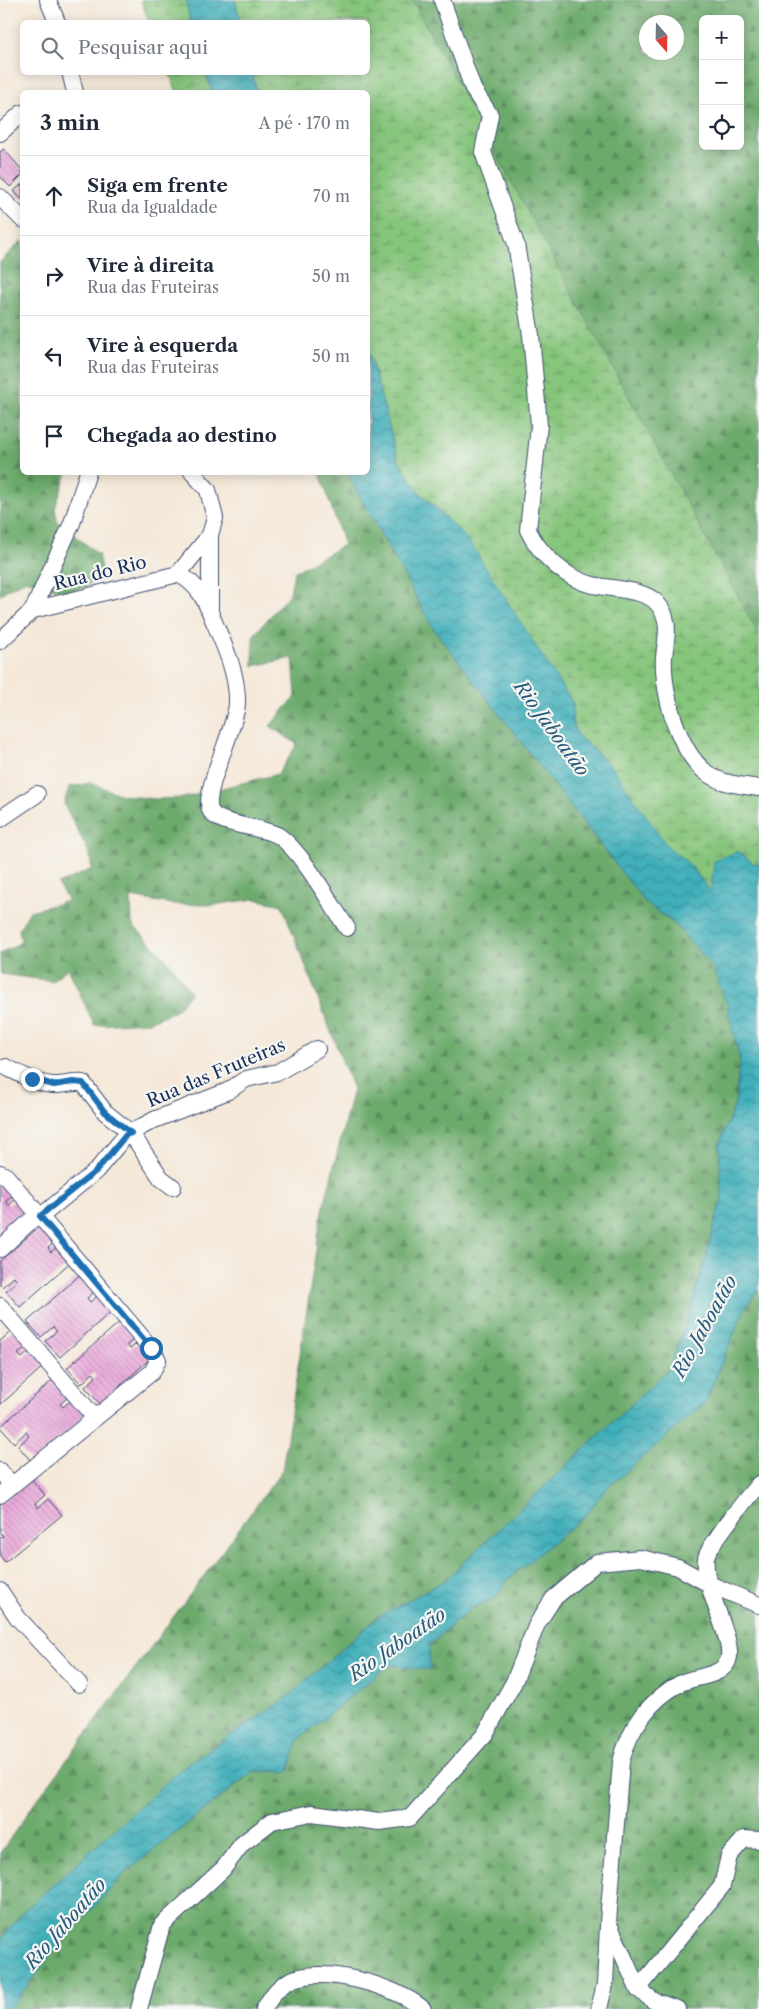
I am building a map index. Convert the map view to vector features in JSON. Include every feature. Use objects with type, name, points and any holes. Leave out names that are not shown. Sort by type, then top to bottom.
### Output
[{"type":"street","points":[[48,0],[56,20]]},
{"type":"street","points":[[442,0],[472,89],[490,115],[483,152],[516,244],[531,335],[539,424],[528,530],[546,555],[567,575],[592,585],[622,589],[656,602],[666,617],[668,634],[664,657],[665,687],[679,736],[698,765],[720,781],[759,788]]},
{"type":"street","points":[[71,75],[75,90]]},
{"type":"street","points":[[0,133],[20,115]]},
{"type":"street","points":[[0,197],[20,217]]},
{"type":"street","points":[[0,641],[33,610],[72,523],[87,475]]},
{"type":"street","points":[[195,475],[208,490],[215,518],[210,535],[210,610]]},
{"type":"street","points":[[210,535],[178,574],[191,580],[199,590],[210,610],[235,677],[237,703],[228,742],[212,786],[209,799],[210,811],[226,822],[239,823],[278,836],[294,850],[347,928]]},
{"type":"street","name":"Rua do Rio","points":[[33,610],[178,574]]},
{"type":"street","points":[[0,819],[37,794]]},
{"type":"street","name":"Rua das Fruteiras","points":[[0,1249],[39,1215],[96,1171],[126,1135],[154,1120],[228,1091],[246,1079],[278,1072],[317,1049]]},
{"type":"street","points":[[6,1067],[32,1079],[54,1085],[73,1082],[83,1083],[105,1112],[131,1133],[161,1178],[173,1187]]},
{"type":"street","points":[[0,1173],[6,1176],[157,1357],[157,1365],[152,1372],[6,1490],[0,1471]]},
{"type":"street","points":[[0,1306],[6,1325],[95,1418]]},
{"type":"street","points":[[599,2009],[605,1984],[621,1762],[626,1741],[638,1722],[661,1696],[682,1683],[721,1669],[728,1660],[729,1647],[709,1584],[706,1557],[725,1528],[759,1484]]},
{"type":"street","points":[[139,2009],[162,1925],[223,1868],[242,1844],[272,1821],[312,1813],[379,1822],[410,1818],[485,1734],[514,1682],[537,1624],[553,1599],[597,1562],[641,1558],[678,1567],[709,1584],[759,1605]]},
{"type":"street","points":[[0,1592],[18,1618],[79,1684]]},
{"type":"street","points":[[638,1989],[722,1886],[729,1856],[744,1839],[759,1840]]},
{"type":"street","points":[[608,1922],[638,1989],[654,2001],[678,2009]]},
{"type":"street","points":[[264,2009],[275,1990],[290,1980],[310,1975],[337,1975],[382,1988],[413,2001],[423,2009]]},
{"type":"green space","points":[[141,0],[186,0],[190,20],[148,20]]},
{"type":"green space","points":[[235,0],[412,0],[759,635],[759,863],[754,864],[738,852],[712,892],[689,864],[667,846],[595,751],[578,736],[572,721],[573,704],[440,511],[418,491],[398,458],[370,356],[370,90],[256,90],[253,75],[370,75],[370,20],[240,20]]},
{"type":"green space","points":[[412,0],[759,0],[759,635]]},
{"type":"green space","points":[[170,75],[207,75],[211,90],[176,90]]},
{"type":"green space","points":[[20,242],[20,475],[66,475],[55,508],[57,521],[98,554],[101,569],[87,587],[67,592],[26,580],[6,590],[0,596],[0,262]]},
{"type":"green space","points":[[321,475],[348,475],[433,628],[645,902],[675,924],[712,966],[727,1004],[740,1061],[735,1104],[719,1145],[722,1198],[692,1306],[670,1368],[445,1580],[378,1617],[284,1700],[186,1765],[25,1911],[0,1941],[0,1853],[34,1804],[282,1471],[321,1218],[353,1089],[282,905],[255,899],[213,905],[171,904],[131,897],[132,924],[168,961],[191,992],[175,1011],[149,1022],[94,1025],[68,968],[52,981],[1,974],[0,954],[21,942],[19,929],[30,911],[68,901],[58,884],[92,869],[89,853],[64,804],[69,787],[90,783],[122,795],[154,799],[183,798],[278,774],[297,744],[270,726],[296,696],[293,658],[253,666],[253,636],[290,593],[294,572],[344,545]]},
{"type":"green space","points":[[759,1289],[759,2009],[10,2009],[51,1954],[125,1873],[254,1771],[289,1771],[298,1740],[389,1665],[429,1646],[473,1607],[494,1599],[509,1578],[584,1517],[607,1488],[705,1403],[744,1309]]},
{"type":"water","points":[[186,0],[235,0],[240,20],[190,20]]},
{"type":"water","points":[[207,75],[253,75],[256,90],[211,90]]},
{"type":"water","name":"Rio Jaboatão","points":[[370,356],[398,459],[418,491],[468,540],[573,704],[572,721],[578,736],[613,768],[667,846],[689,864],[711,892],[714,861],[738,851],[754,864],[759,863],[759,1289],[744,1309],[705,1403],[607,1488],[584,1517],[509,1578],[494,1599],[473,1607],[429,1645],[430,1670],[388,1665],[298,1740],[289,1771],[253,1771],[125,1873],[51,1954],[10,2009],[0,2009],[0,1941],[24,1911],[186,1765],[284,1700],[378,1617],[445,1580],[670,1368],[692,1306],[722,1198],[719,1145],[735,1104],[740,1061],[727,1004],[712,966],[675,924],[645,902],[433,628],[348,475],[370,475]]},
{"type":"building","points":[[4,149],[20,168],[20,177],[10,187],[0,176],[0,152]]},
{"type":"building","points":[[20,186],[20,198],[14,191]]},
{"type":"building","points":[[0,1177],[16,1192],[6,1201],[9,1205],[20,1196],[33,1211],[0,1241]]},
{"type":"building","points":[[43,1223],[58,1239],[48,1248],[51,1252],[62,1243],[75,1258],[20,1307],[6,1291],[17,1281],[14,1277],[2,1287],[0,1285],[0,1261]]},
{"type":"building","points":[[82,1273],[97,1289],[87,1298],[90,1302],[101,1293],[115,1308],[60,1357],[45,1341],[57,1331],[53,1327],[41,1337],[27,1322]]},
{"type":"building","points":[[122,1320],[137,1336],[127,1345],[130,1349],[141,1340],[154,1355],[100,1404],[85,1387],[96,1377],[93,1373],[81,1384],[67,1368]]},
{"type":"building","points":[[14,1329],[28,1345],[18,1354],[22,1358],[32,1349],[46,1364],[0,1405],[0,1341]]},
{"type":"building","points":[[55,1378],[70,1395],[60,1404],[63,1407],[74,1398],[87,1414],[32,1462],[18,1446],[29,1436],[26,1432],[14,1443],[0,1427]]},
{"type":"building","points":[[31,1478],[45,1495],[35,1504],[38,1508],[48,1499],[62,1515],[5,1562],[0,1556],[0,1538],[3,1536],[0,1532],[0,1504]]},
{"type":"route","points":[[32,1079],[54,1085],[73,1082],[83,1083],[105,1112],[131,1133],[126,1135],[96,1171],[40,1216],[151,1348]]}]
